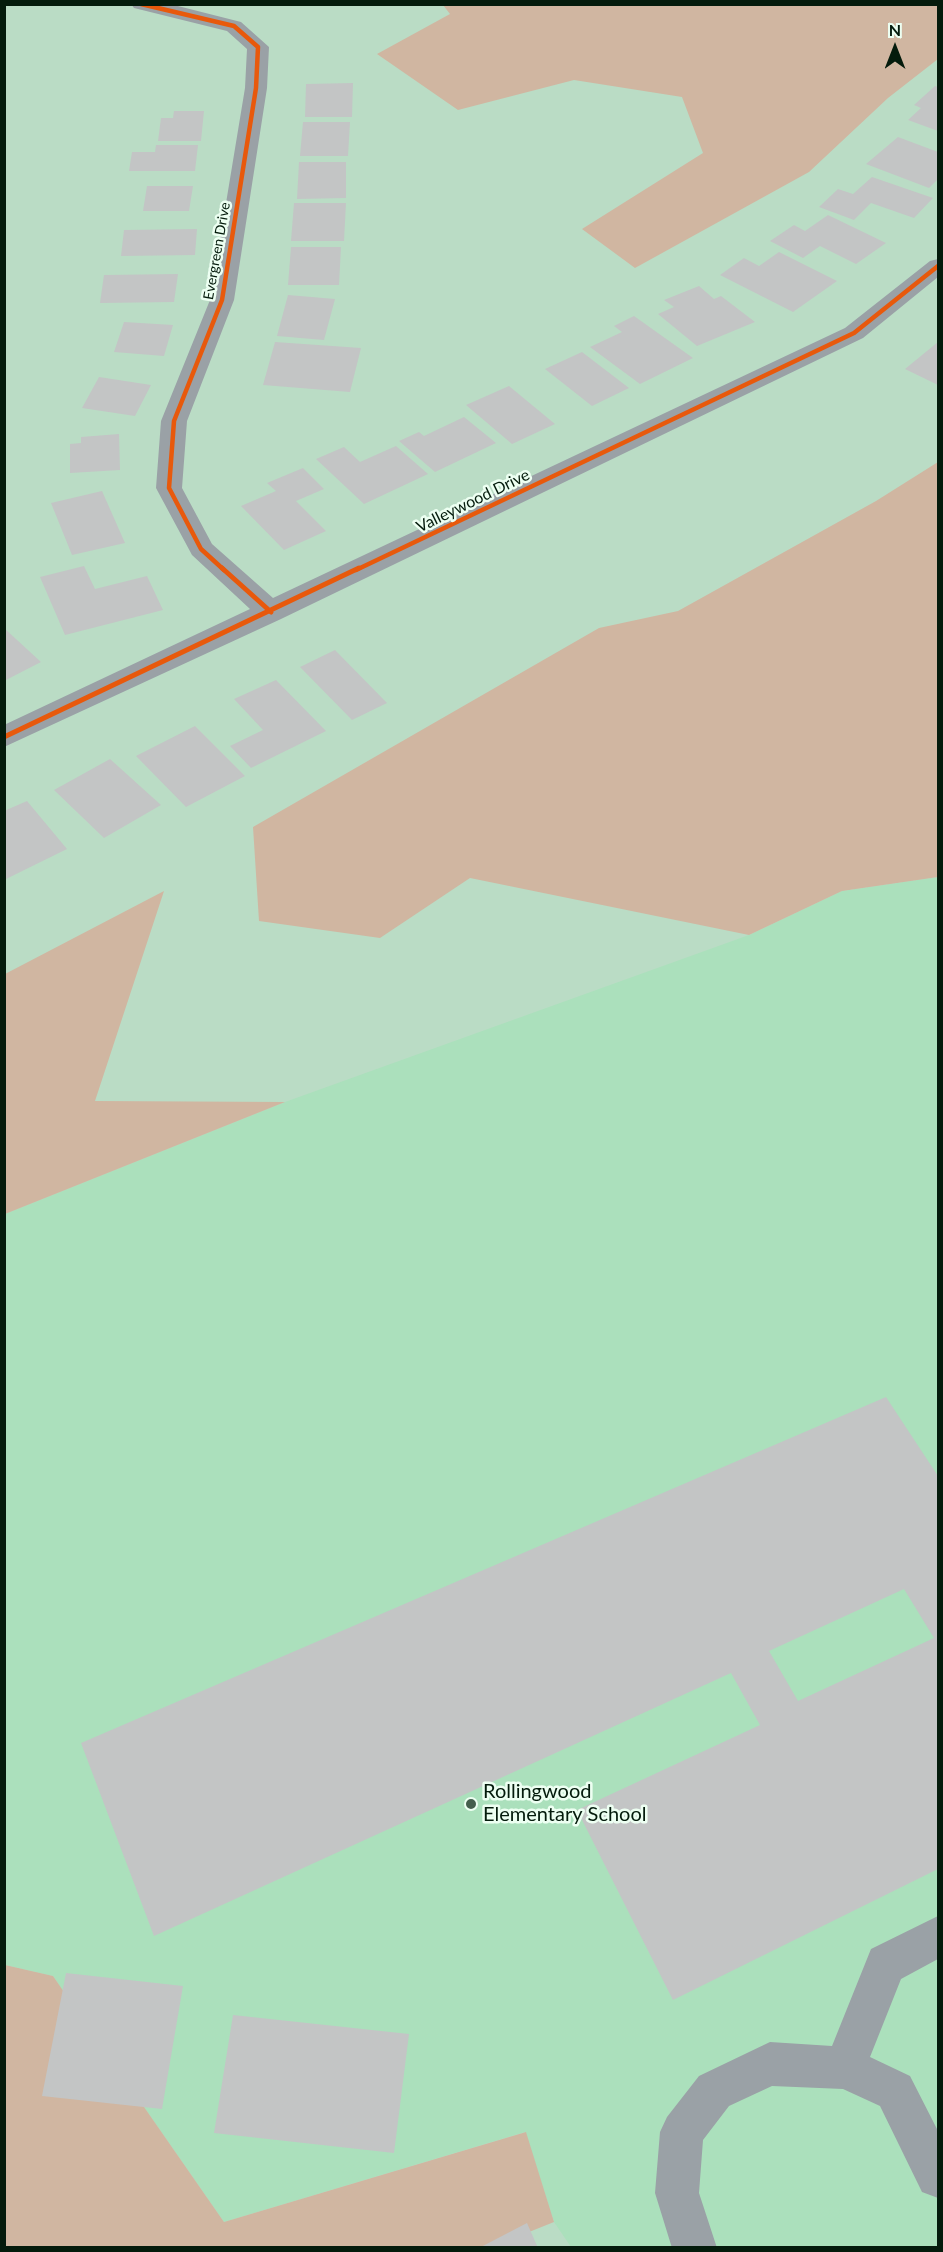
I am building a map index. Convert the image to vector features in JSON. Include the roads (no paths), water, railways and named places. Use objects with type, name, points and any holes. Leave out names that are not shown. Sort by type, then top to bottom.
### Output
[{"type":"street","name":"Evergreen Drive","points":[[141,4],[234,26],[258,47],[256,88],[222,300],[174,421],[169,488],[201,549],[271,612]]},
{"type":"street","name":"Valleywood Drive","points":[[4,737],[854,333],[939,266]]},
{"type":"street","points":[[844,2068],[886,1964],[939,1937]]},
{"type":"street","points":[[695,2247],[677,2193],[682,2132],[714,2091],[770,2064],[844,2068],[895,2091],[939,2175]]},
{"type":"place","name":"Rollingwood Elementary School","points":[[471,1804]]}]
